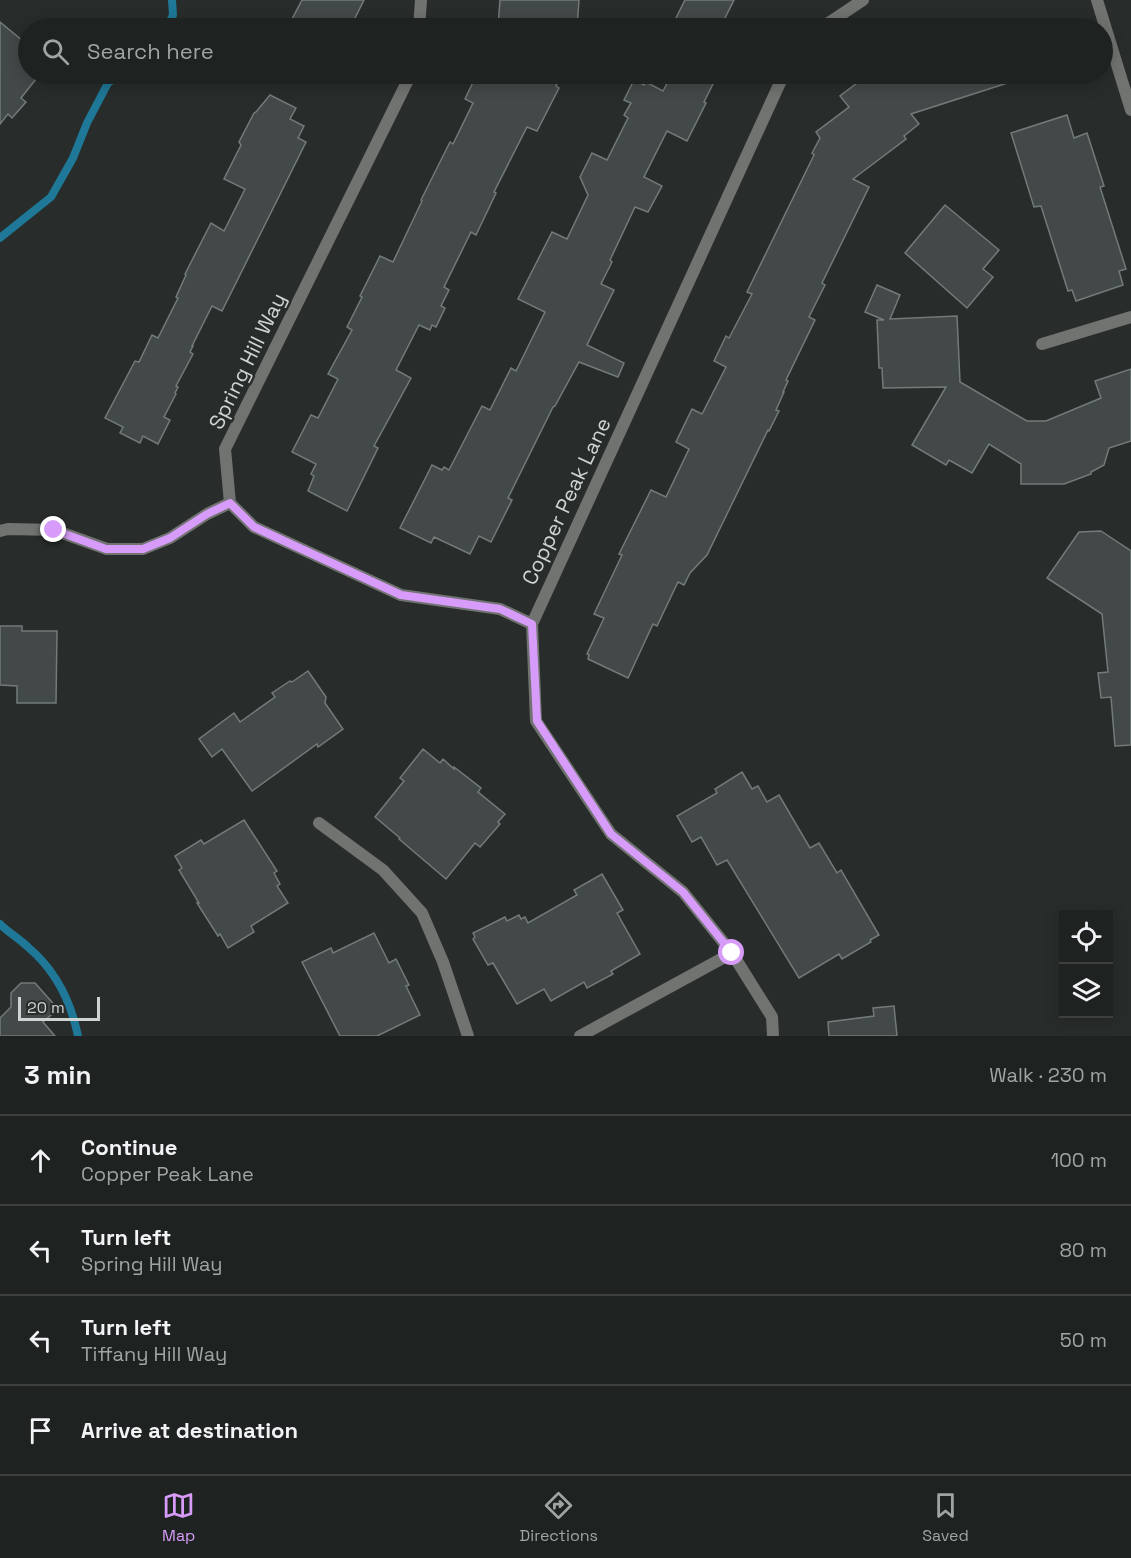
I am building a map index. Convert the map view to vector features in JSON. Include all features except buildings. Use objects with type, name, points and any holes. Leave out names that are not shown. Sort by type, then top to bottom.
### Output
[{"type":"street","points":[[420,18],[421,0]]},
{"type":"street","points":[[836,18],[863,0]]},
{"type":"street","points":[[1097,0],[1103,18]]},
{"type":"street","points":[[1113,52],[1131,110]]},
{"type":"street","name":"Spring Hill Way","points":[[230,503],[225,449],[406,84]]},
{"type":"street","name":"Copper Peak Lane","points":[[773,1036],[772,1017],[732,953],[683,892],[611,834],[537,721],[532,624],[779,84]]},
{"type":"street","points":[[1042,344],[1131,317]]},
{"type":"street","points":[[0,531],[8,529],[54,530],[106,549],[143,549],[170,538],[207,514],[230,503],[254,527],[401,595],[500,609],[532,624]]},
{"type":"street","points":[[319,823],[384,870],[422,913],[443,962],[468,1036]]},
{"type":"street","points":[[580,1036],[732,953]]},
{"type":"waterway","points":[[172,0],[172,18]]},
{"type":"waterway","points":[[0,238],[51,197],[73,158],[87,123],[107,84]]},
{"type":"waterway","points":[[0,924],[39,957],[55,977],[67,999],[78,1036]]},
{"type":"route","points":[[54,530],[106,549],[143,549],[170,538],[207,514],[230,503],[254,527],[401,595],[500,609],[532,624],[537,721],[611,834],[683,892],[732,953]]}]
